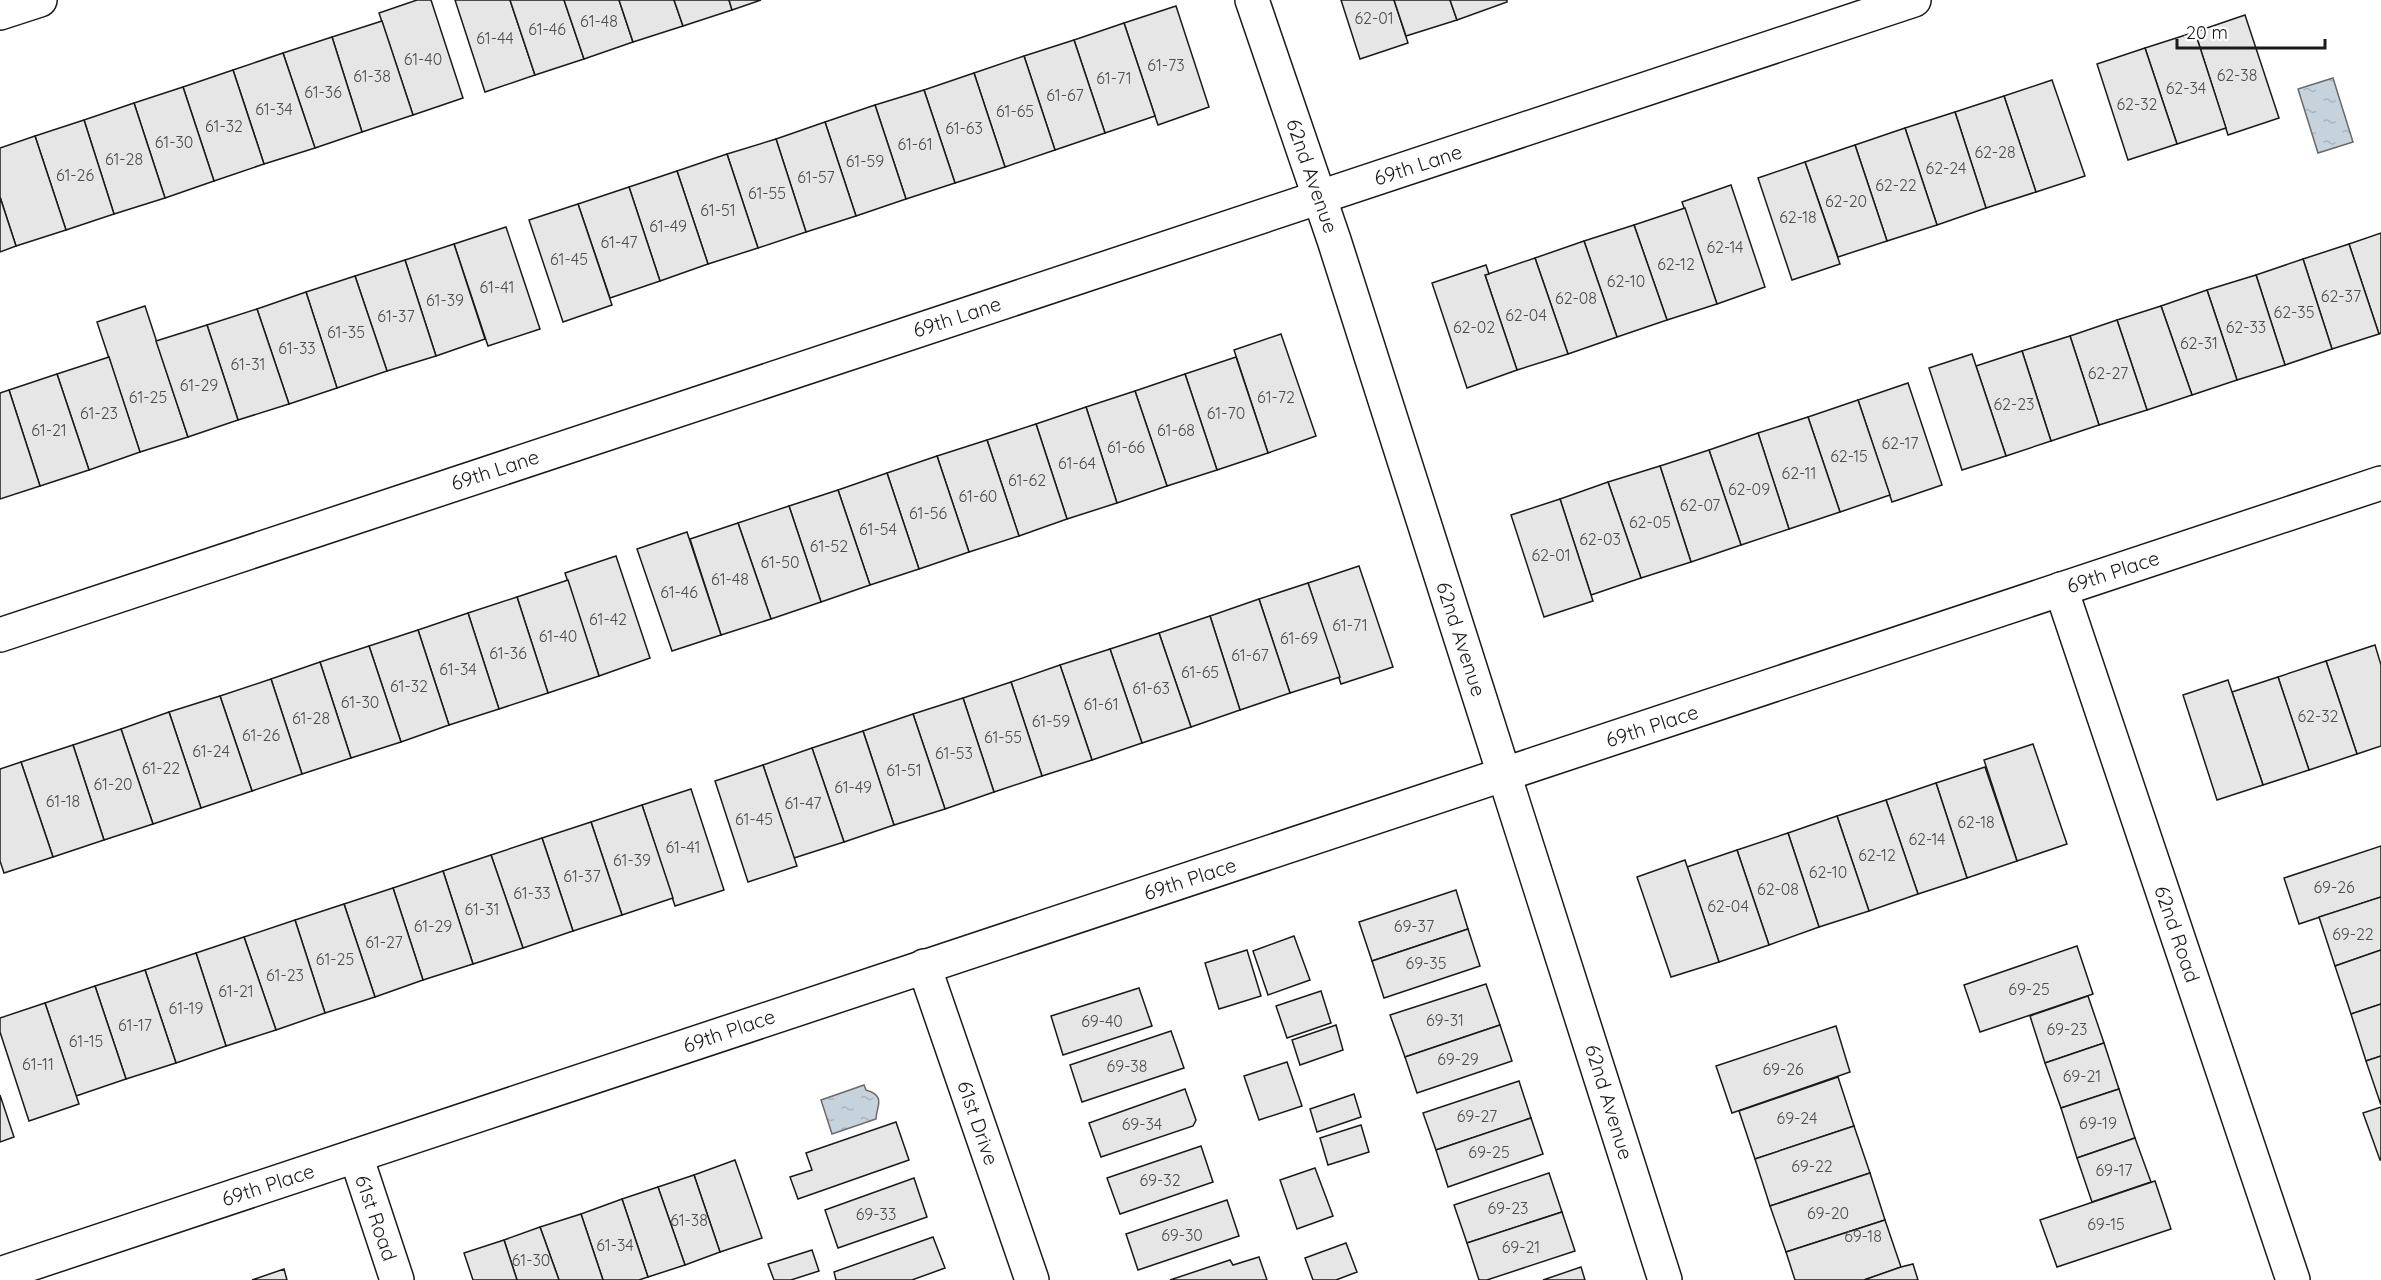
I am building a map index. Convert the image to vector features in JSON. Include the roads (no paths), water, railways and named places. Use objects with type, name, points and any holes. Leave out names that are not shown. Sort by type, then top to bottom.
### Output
[{"type":"street","points":[[0,13],[40,0]]},
{"type":"street","name":"62nd Avenue","points":[[1251,0],[1320,197],[1665,1280]]},
{"type":"street","name":"69th Lane","points":[[0,635],[1914,0]]},
{"type":"street","name":"69th Place","points":[[0,1274],[2381,483]]},
{"type":"street","name":"62nd Road","points":[[2061,589],[2293,1280]]},
{"type":"street","name":"61st Drive","points":[[924,966],[1032,1280]]},
{"type":"street","name":"61st Road","points":[[356,1156],[397,1280]]},
{"type":"water","points":[[2333,78],[2353,142],[2318,153],[2298,89]]},
{"type":"water","points":[[864,1085],[866,1090],[876,1095],[878,1099],[876,1119],[832,1134],[821,1100]]}]
